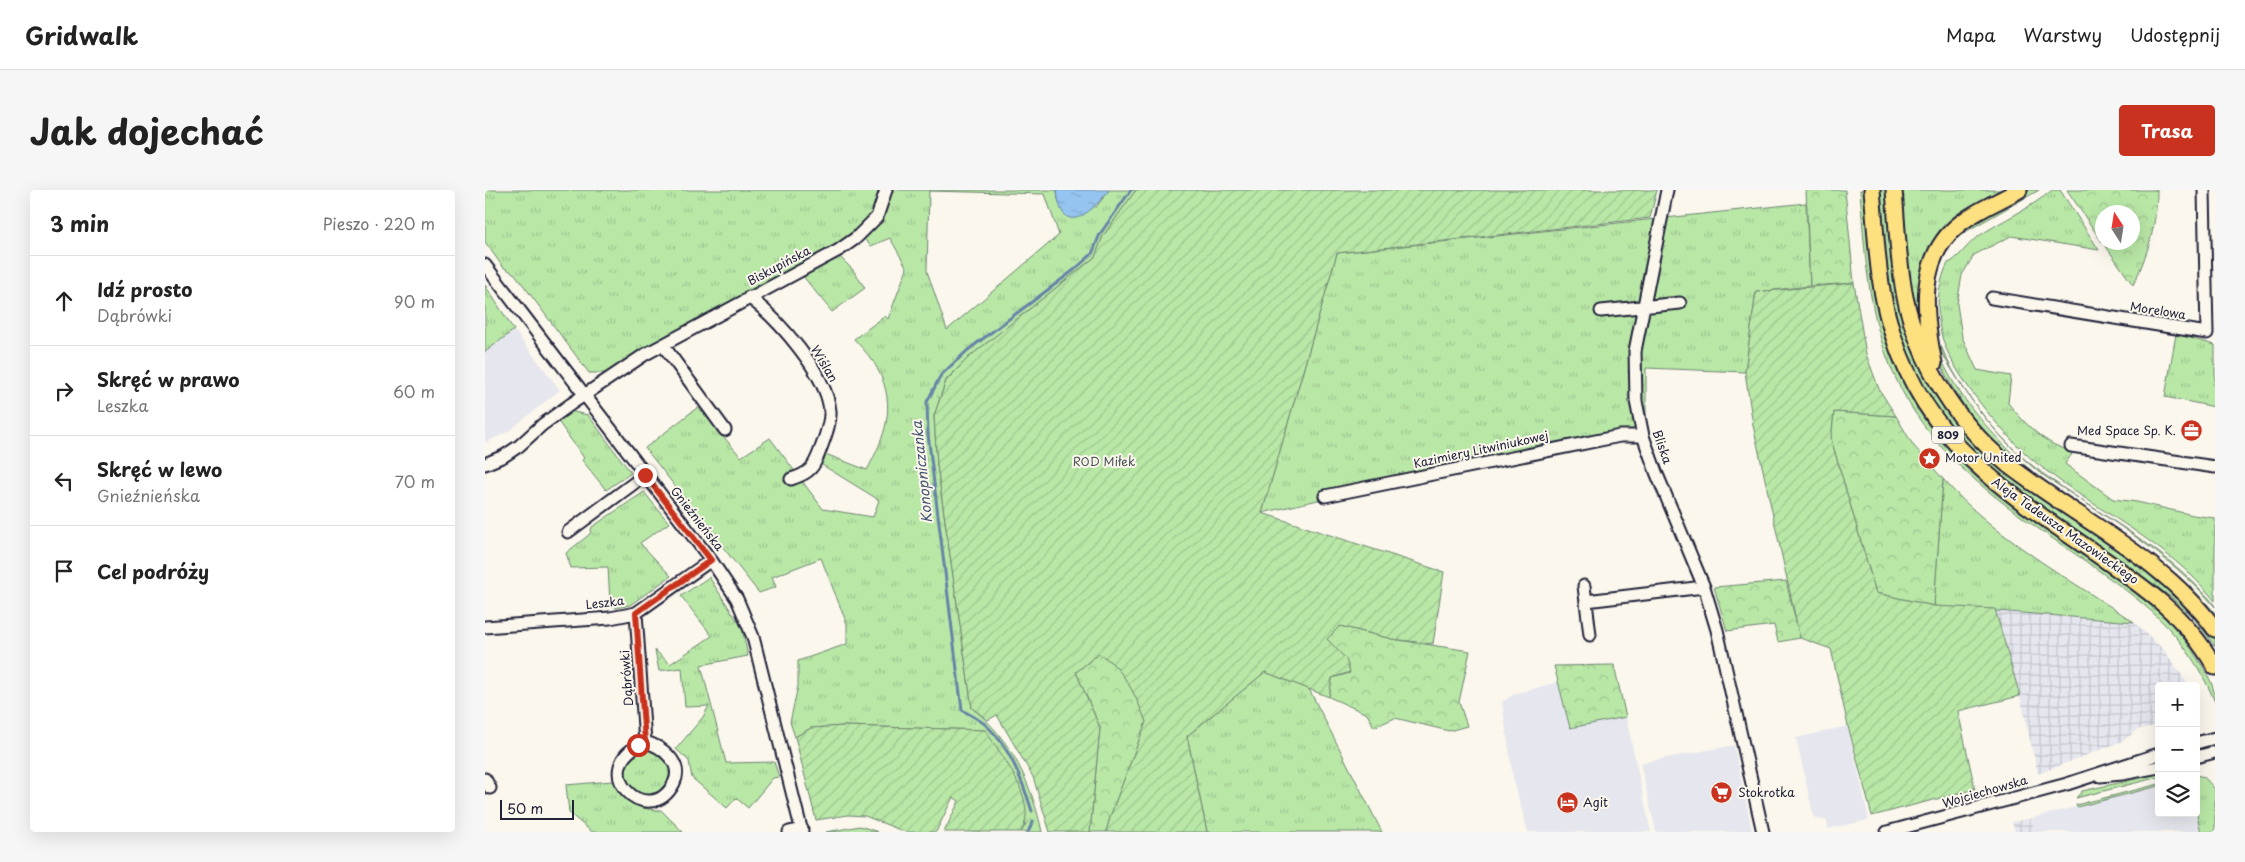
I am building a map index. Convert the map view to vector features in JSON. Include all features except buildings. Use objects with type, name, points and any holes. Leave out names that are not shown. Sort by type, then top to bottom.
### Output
[{"type":"main road","name":"Aleja Tadeusza Mazowieckiego","points":[[1872,190],[1881,281],[1890,324],[1909,375],[1936,421],[1961,452],[1997,484],[2139,583],[2168,606],[2189,628],[2215,667]]},
{"type":"main road","name":"Aleja Tadeusza Mazowieckiego","points":[[1894,190],[1900,262],[1909,313],[1923,354],[1938,384],[1963,422],[1996,456],[2029,482],[2161,573],[2188,597],[2215,629]]},
{"type":"main road","points":[[1938,384],[1925,317],[1926,290],[1934,256],[1943,241],[1958,225],[2019,190]]},
{"type":"street","name":"Biskupińska","points":[[485,464],[504,456],[519,446],[542,426],[584,395],[644,355],[839,250],[856,238],[877,217],[885,190]]},
{"type":"street","name":"Bliska","points":[[1667,190],[1635,351],[1635,401],[1643,436],[1704,587],[1717,630],[1763,832]]},
{"type":"street","name":"Morelowa","points":[[1991,298],[2211,334],[2204,190]]},
{"type":"street","name":"Gnieźnieńska","points":[[485,265],[711,560],[737,599],[753,637],[802,831]]},
{"type":"street","name":"Wiślan","points":[[749,297],[765,309],[789,335],[825,391],[830,412],[825,439],[812,469],[804,475],[791,479]]},
{"type":"street","points":[[1601,311],[1680,304]]},
{"type":"street","points":[[663,345],[725,430]]},
{"type":"street","name":"Kazimiery Litwiniukowej","points":[[1325,496],[1620,436],[1643,436]]},
{"type":"street","points":[[2071,446],[2215,467]]},
{"type":"street","points":[[568,532],[645,475]]},
{"type":"street","name":"Leszka","points":[[485,627],[610,618],[636,613],[711,560]]},
{"type":"street","points":[[1584,586],[1590,635]]},
{"type":"street","points":[[1585,601],[1704,587]]},
{"type":"street","name":"Dąbrówki","points":[[636,613],[645,742]]},
{"type":"street","points":[[2200,742],[2215,738]]},
{"type":"street","points":[[645,742],[655,745],[671,758],[677,770],[677,778],[671,788],[662,797],[650,802],[644,802],[632,794],[618,776],[619,766],[625,755],[645,742]]},
{"type":"street","points":[[2200,756],[2215,752]]},
{"type":"street","name":"Wojciechowska","points":[[1887,832],[1982,808],[2089,777],[2155,755]]},
{"type":"street","name":"Wojciechowska","points":[[2089,777],[2122,774],[2155,767]]},
{"type":"street","points":[[789,832],[802,831]]},
{"type":"shaded area","points":[[514,330],[560,390],[509,431],[485,443],[485,352]]},
{"type":"shaded area","points":[[1995,609],[2134,622],[2164,650],[2186,682],[2155,682],[2155,726],[2137,730],[2123,741],[2038,774],[2020,696]]},
{"type":"shaded area","points":[[1558,682],[1570,728],[1626,717],[1651,832],[1528,832],[1513,778],[1502,702],[1514,694]]},
{"type":"shaded area","points":[[1848,726],[1869,820],[1828,829],[1827,821],[1814,818],[1796,738]]},
{"type":"shaded area","points":[[1734,745],[1751,832],[1656,832],[1640,763]]},
{"type":"shaded area","points":[[2155,787],[2155,817],[2197,817],[2201,832],[2035,832],[2032,818]]},
{"type":"shaded area","points":[[2032,818],[2035,832],[2015,832],[2012,822]]},
{"type":"green space","points":[[485,190],[880,190],[869,219],[839,244],[605,373],[589,373],[515,274],[503,267],[485,242]]},
{"type":"green space","points":[[891,190],[1057,190],[1058,200],[1096,207],[1109,190],[1136,190],[1103,236],[1095,257],[969,357],[946,380],[934,416],[937,465],[972,708],[986,720],[1009,748],[1026,780],[1042,832],[1021,832],[1026,824],[985,730],[843,726],[811,728],[795,737],[790,722],[798,686],[798,661],[847,644],[847,624],[821,558],[772,577],[776,587],[759,593],[645,448],[698,407],[741,457],[770,438],[823,509],[873,517],[879,500],[819,463],[823,453],[867,470],[879,446],[886,421],[888,409],[884,383],[873,362],[854,339],[885,316],[888,319],[907,268],[890,238],[871,246],[863,238]],"holes":[[[929,191],[1045,194],[1059,235],[947,330],[927,271]]]},
{"type":"green space","name":"ROD Miłek","points":[[1136,190],[1657,190],[1650,218],[1337,253],[1262,513],[1444,572],[1433,644],[1392,639],[1340,626],[1327,639],[1346,659],[1350,672],[1332,678],[1329,697],[1265,672],[1187,736],[1207,832],[1106,832],[1146,722],[1134,693],[1122,674],[1108,659],[1099,654],[1076,672],[1100,728],[1090,832],[1050,832],[1033,777],[997,715],[988,720],[972,708],[937,465],[934,416],[946,381],[969,357],[1095,257],[1103,236]]},
{"type":"green space","points":[[1806,190],[1845,190],[1854,283],[1810,286]]},
{"type":"green space","points":[[1860,190],[1864,190],[1874,285],[1888,345],[1913,402],[1932,430],[1962,464],[1996,494],[2107,570],[2159,612],[2182,636],[2207,673],[2214,692],[2215,702],[2190,655],[2160,619],[2142,603],[2009,508],[1977,482],[1949,455],[1923,424],[1902,391],[1885,352],[1870,292]]},
{"type":"green space","points":[[1880,190],[1887,190],[1891,232],[1945,406],[2178,595],[2215,639],[2215,646],[2195,620],[2172,598],[2019,492],[1973,452],[1949,425],[1920,379],[1899,329],[1888,278]]},
{"type":"green space","points":[[1899,190],[2007,190],[1924,264],[1918,292],[1920,324],[1909,284]]},
{"type":"green space","points":[[2029,190],[2039,190],[1967,231],[1949,246],[1935,272],[1930,306],[1930,289],[1934,268],[1943,248],[1951,237],[1989,211]]},
{"type":"green space","points":[[2052,190],[2060,190],[2095,244],[2095,249],[2011,236],[1974,255],[1962,275],[1957,304],[1962,337],[1977,370],[2011,376],[2008,403],[2021,419],[2046,440],[2064,449],[2074,451],[2065,464],[2113,499],[2215,518],[2215,601],[2196,579],[2174,560],[2128,526],[2057,479],[2022,450],[1993,420],[1979,402],[1955,366],[1946,348],[1941,333],[1938,307],[1944,271],[1948,263],[1955,259],[1976,238]]},
{"type":"green space","points":[[2067,190],[2157,190],[2151,239],[2133,285],[2109,250],[2140,250],[2140,205],[2095,205],[2095,232]]},
{"type":"green space","points":[[1806,203],[1810,286],[1756,292],[1745,372],[1646,368],[1646,429],[1616,431],[1262,513],[1337,253]]},
{"type":"green space","points":[[840,257],[853,270],[865,288],[832,312],[802,275],[831,258]]},
{"type":"green space","points":[[1854,283],[1866,354],[1879,389],[1896,416],[1834,412],[1831,439],[1876,593],[1934,606],[1995,609],[2020,696],[1958,711],[1975,789],[1872,816],[1848,726],[1831,649],[1800,638],[1753,425],[1745,372],[1756,292]]},
{"type":"green space","points":[[485,285],[514,330],[485,352]]},
{"type":"green space","points":[[1929,307],[1932,332],[1940,357],[1953,381],[1985,425],[2021,462],[2045,481],[2171,569],[2194,590],[2215,613],[2215,616],[2183,584],[2150,557],[2030,475],[1990,437],[1956,393],[1943,369],[1934,344],[1929,317]]},
{"type":"green space","points":[[2176,334],[2215,345],[2215,407],[2165,397]]},
{"type":"green space","points":[[1941,346],[1965,390],[1952,370],[1942,353]]},
{"type":"green space","points":[[569,411],[588,415],[631,473],[606,490],[582,460],[584,458],[557,420]]},
{"type":"green space","points":[[1834,412],[1896,416],[1913,445],[1943,479],[1934,606],[1876,593],[1831,439]]},
{"type":"green space","points":[[2007,443],[2054,482],[2162,555],[2205,594],[2215,607],[2197,587],[2155,551],[2040,473],[2025,460]]},
{"type":"green space","points":[[1943,479],[1964,501],[2009,539],[2134,622],[1934,606]]},
{"type":"green space","points":[[644,492],[669,523],[640,543],[671,576],[630,605],[616,608],[614,602],[610,603],[608,567],[571,568],[566,553],[590,534],[592,527]]},
{"type":"green space","points":[[709,577],[742,628],[748,656],[701,665],[726,763],[774,762],[779,777],[773,778],[748,808],[736,798],[727,808],[692,778],[689,761],[676,749],[703,717],[709,706],[685,707],[682,668],[659,671],[655,650],[670,664],[712,636],[681,596]]},
{"type":"green space","points":[[1786,581],[1800,638],[1778,642],[1774,625],[1727,631],[1714,587]]},
{"type":"green space","points":[[1340,626],[1392,639],[1470,651],[1459,702],[1467,726],[1449,731],[1395,718],[1374,727],[1367,714],[1329,697],[1332,678],[1350,673],[1327,639]]},
{"type":"green space","points":[[1099,654],[1116,667],[1129,684],[1146,722],[1106,832],[1090,832],[1100,728],[1076,672]]},
{"type":"green space","points":[[1614,665],[1626,717],[1570,728],[1554,666]]},
{"type":"green space","points":[[1265,672],[1309,689],[1382,832],[1207,832],[1187,736]]},
{"type":"green space","points":[[844,726],[985,730],[1008,765],[1022,793],[1026,807],[1026,820],[1021,832],[944,832],[959,801],[953,797],[936,832],[905,832],[865,816],[848,815],[816,820],[795,737],[811,728]]},
{"type":"green space","points":[[645,749],[660,754],[668,762],[670,773],[667,784],[659,792],[649,796],[638,793],[625,781],[624,767],[640,750]]},
{"type":"green space","points":[[2155,775],[2155,778],[2076,798],[2082,791]]},
{"type":"green space","points":[[2200,776],[2204,777],[2215,789],[2215,832],[2201,832],[2197,817],[2200,817]]},
{"type":"green space","points":[[612,781],[626,799],[638,806],[652,810],[661,810],[683,832],[592,832],[569,813],[566,785]]},
{"type":"green space","points":[[2155,785],[2155,787],[2077,807],[2076,805]]},
{"type":"green space","points":[[860,826],[878,832],[826,832]]},
{"type":"water","points":[[1057,190],[1109,190],[1086,213],[1070,218],[1064,214]]},
{"type":"waterway","name":"Konopniczanka","points":[[1032,811],[1020,777],[1003,745],[985,724],[962,710],[928,434],[927,402],[941,375],[968,350],[1074,270],[1092,254],[1100,234],[1131,190]]},
{"type":"waterway","name":"Konopniczanka","points":[[1028,832],[1033,821]]},
{"type":"place","name":"Med Space Sp. K.","points":[[2192,431]]},
{"type":"place","name":"Motor United","points":[[1929,458]]},
{"type":"place","name":"Stokrotka","points":[[1722,793]]},
{"type":"place","name":"Agit","points":[[1567,803]]},
{"type":"route","points":[[638,745],[645,742],[636,613],[711,560],[645,475]]}]
